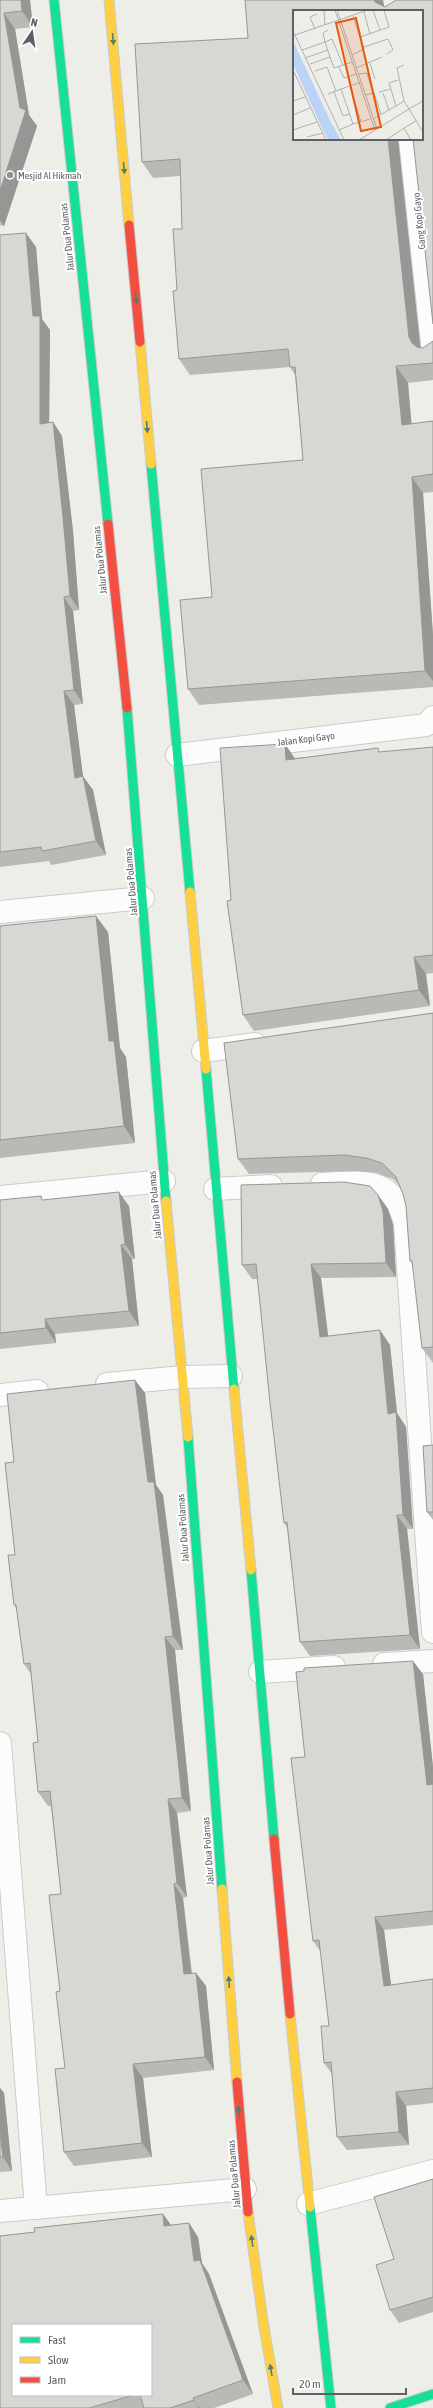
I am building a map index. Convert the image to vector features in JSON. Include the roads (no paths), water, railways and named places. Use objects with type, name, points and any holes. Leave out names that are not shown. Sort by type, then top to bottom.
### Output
[{"type":"street","name":"Jalur Dua Polamas","points":[[54,0],[132,760],[164,1181],[183,1377],[245,2189],[263,2321],[278,2408]]},
{"type":"street","points":[[109,0],[231,1376],[260,1672],[279,1907],[308,2204],[331,2408]]},
{"type":"street","name":"Gang Kopi Gayo","points":[[410,140],[433,352]]},
{"type":"street","name":"Jalan Kopi Gayo","points":[[177,754],[426,725],[433,717]]},
{"type":"street","points":[[0,912],[143,898]]},
{"type":"street","points":[[203,1052],[272,1041]]},
{"type":"street","points":[[0,1197],[164,1181]]},
{"type":"street","points":[[215,1189],[347,1183],[373,1185],[386,1189],[395,1197],[401,1208],[405,1223],[433,1632]]},
{"type":"street","points":[[88,1386],[183,1377],[231,1376]]},
{"type":"street","points":[[0,1395],[56,1390]]},
{"type":"street","points":[[260,1672],[433,1661]]},
{"type":"street","points":[[0,1743],[36,2208]]},
{"type":"street","points":[[308,2204],[433,2172]]},
{"type":"street","points":[[0,2211],[245,2189]]},
{"type":"street","points":[[390,2408],[433,2394]]},
{"type":"place","name":"Mesjid Al Hikmah","points":[[10,175]]}]
